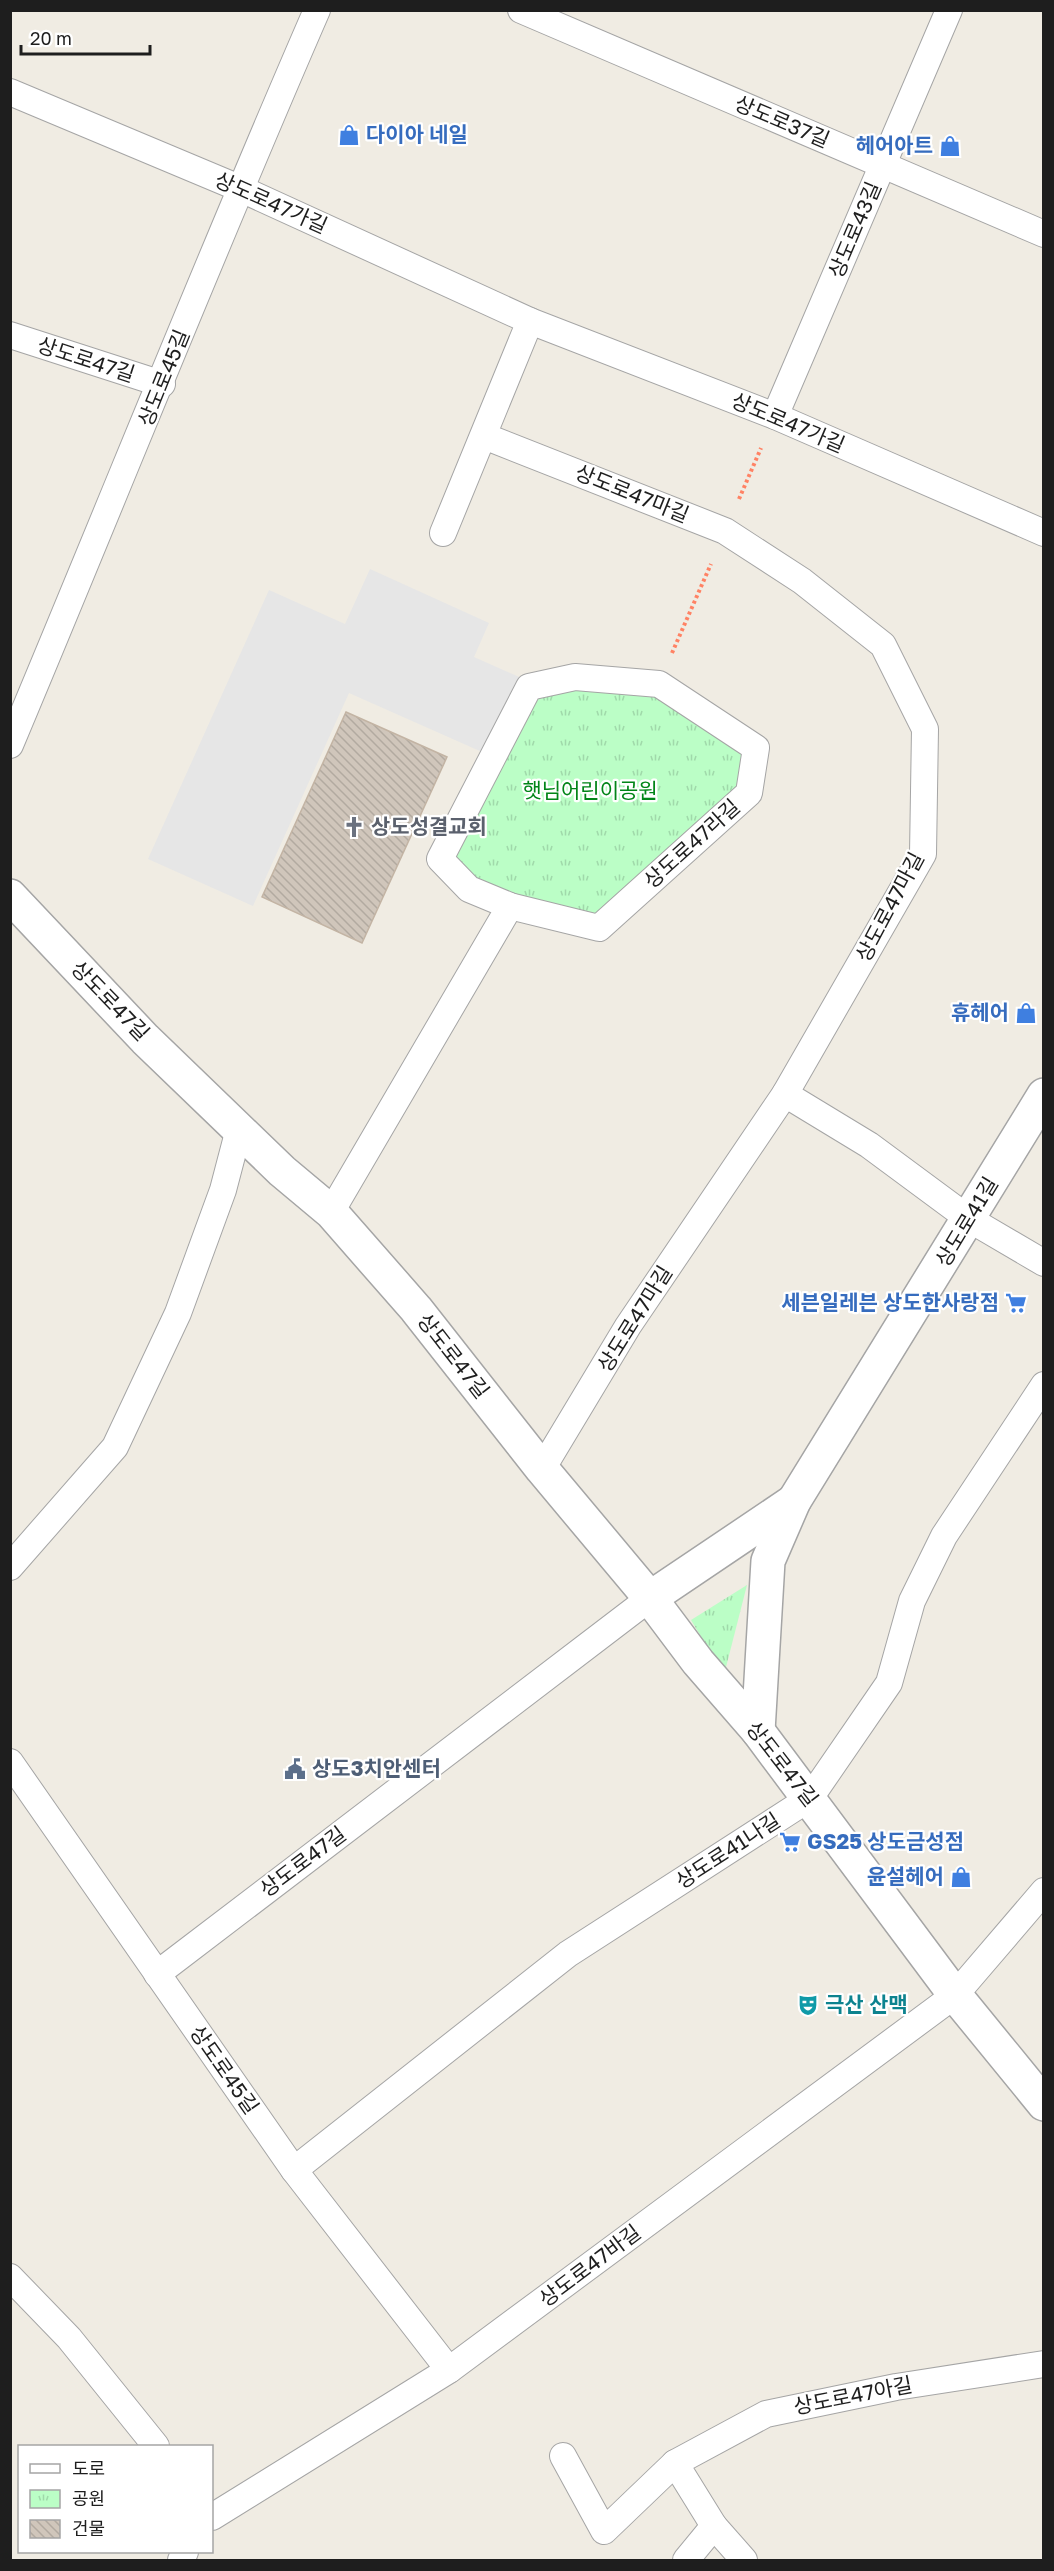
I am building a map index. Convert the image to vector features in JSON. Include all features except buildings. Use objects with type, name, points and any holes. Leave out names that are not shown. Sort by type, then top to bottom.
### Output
[{"type":"street","name":"상도로47길","points":[[10,896],[146,1039],[239,1129],[331,1212],[416,1309],[542,1469],[650,1598],[698,1662],[758,1731],[955,1995],[1044,2104]]},
{"type":"street","name":"상도로41길","points":[[758,1731],[768,1561],[794,1501],[1044,1095]]},
{"type":"street","name":"상도로41길","points":[[650,1598],[794,1501]]},
{"type":"lane","name":"상도로45길","points":[[10,745],[162,384],[240,188],[317,10]]},
{"type":"lane","name":"상도로37길","points":[[521,10],[1044,234]]},
{"type":"lane","name":"상도로43길","points":[[775,416],[949,10]]},
{"type":"lane","name":"상도로47가길","points":[[10,92],[240,188],[530,321],[775,416],[1044,533]]},
{"type":"lane","points":[[443,533],[530,321]]},
{"type":"lane","name":"상도로47길","points":[[10,336],[162,384]]},
{"type":"lane","name":"상도로47마길","points":[[484,436],[725,531],[802,581],[883,645],[925,729],[923,854],[785,1094],[628,1326],[542,1469]]},
{"type":"lane","name":"상도로47라길","points":[[575,677],[659,684],[756,748],[749,794],[599,928],[510,906],[469,888],[440,859],[529,687],[575,677]]},
{"type":"lane","points":[[331,1212],[510,906]]},
{"type":"lane","points":[[785,1094],[869,1145],[969,1218],[1044,1263]]},
{"type":"lane","points":[[10,1566],[115,1447],[178,1313],[223,1190],[239,1129]]},
{"type":"lane","name":"상도로41나길","points":[[294,2170],[568,1954],[810,1798],[889,1683],[912,1601],[944,1536],[1044,1385]]},
{"type":"lane","name":"상도로47길","points":[[157,1974],[650,1598]]},
{"type":"lane","name":"상도로45길","points":[[10,1762],[294,2170],[449,2370]]},
{"type":"lane","name":"상도로47바길","points":[[213,2516],[449,2370],[955,1995],[1044,1891]]},
{"type":"lane","points":[[10,2277],[69,2338],[155,2445]]},
{"type":"lane","name":"상도로47아길","points":[[563,2456],[604,2531],[675,2463],[766,2414],[896,2387],[1044,2364]]},
{"type":"lane","points":[[675,2463],[714,2526],[744,2560]]},
{"type":"lane","points":[[686,2560],[714,2526]]},
{"type":"green space","name":"햇님어린이공원","points":[[562,685],[638,690],[699,711],[750,747],[738,799],[595,919],[513,903],[440,859],[524,694]]},
{"type":"green space","points":[[747,1585],[724,1675],[691,1620]]},
{"type":"shaded area","points":[[370,569],[489,623],[474,657],[526,680],[491,756],[349,693],[253,906],[148,859],[269,590],[345,624]]},
{"type":"place","name":"다이아 네일","points":[[349,135]]},
{"type":"place","name":"헤어아트","points":[[950,146]]},
{"type":"place","name":"상도성결교회","points":[[354,827]]},
{"type":"place","name":"휴헤어","points":[[1026,1013]]},
{"type":"place","name":"세븐일레븐 상도한사랑점","points":[[1016,1303]]},
{"type":"place","name":"상도3치안센터","points":[[295,1769]]},
{"type":"place","name":"GS25 상도금성점","points":[[790,1842]]},
{"type":"place","name":"윤설헤어","points":[[961,1877]]},
{"type":"place","name":"극산 산맥","points":[[808,2005]]}]
